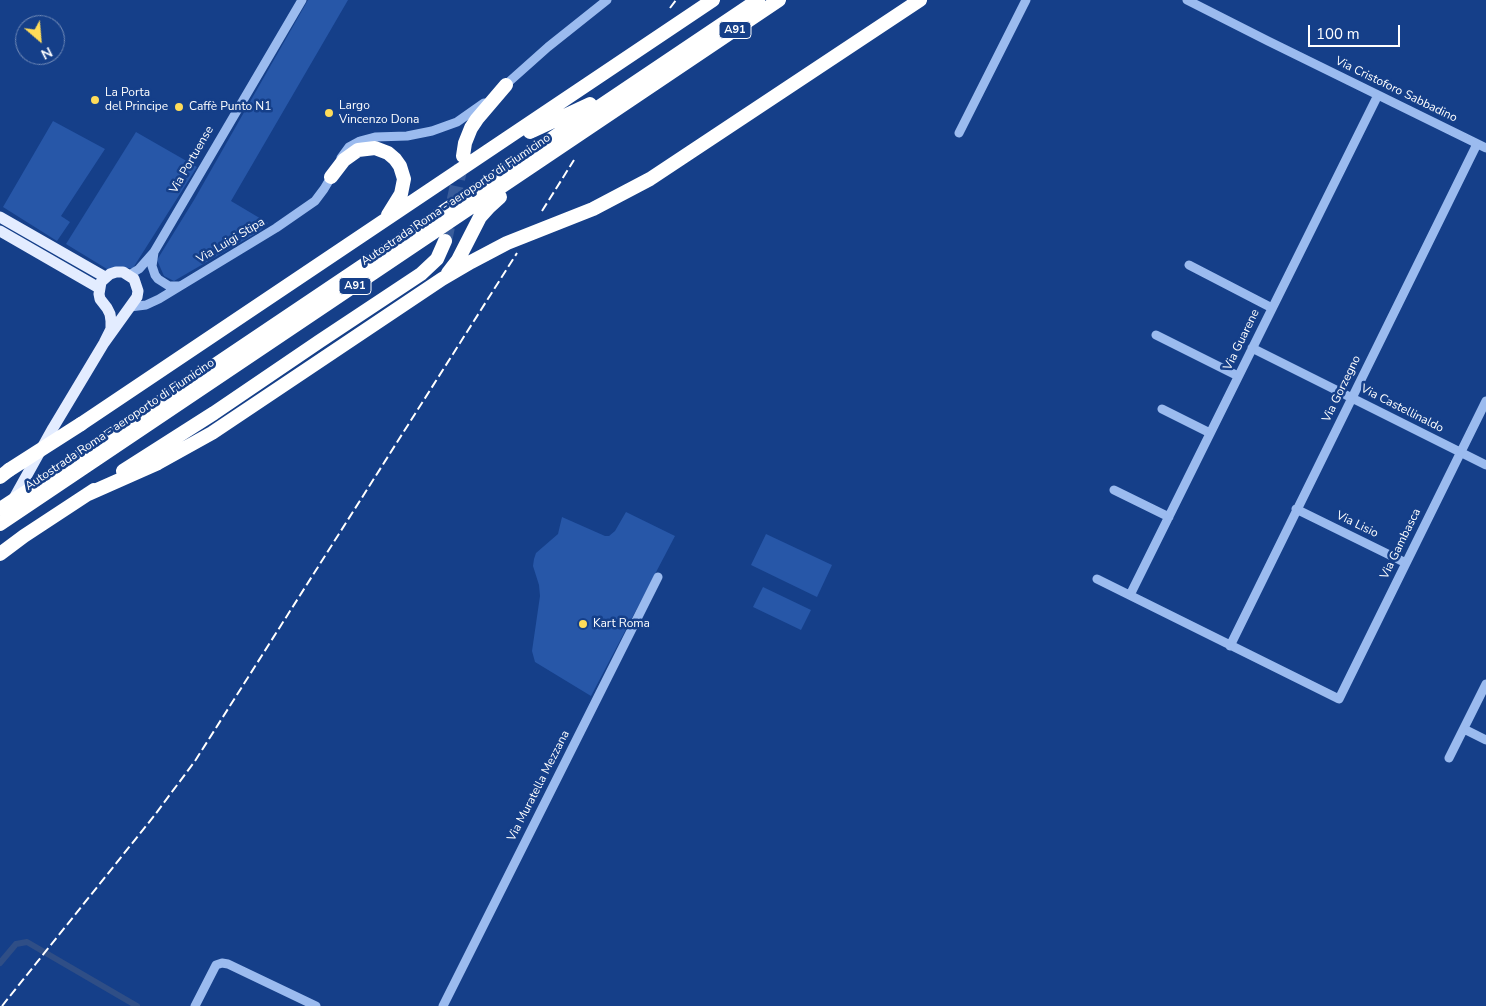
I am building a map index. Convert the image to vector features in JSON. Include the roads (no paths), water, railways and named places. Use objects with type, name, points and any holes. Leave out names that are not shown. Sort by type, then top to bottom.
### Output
[{"type":"highway","points":[[5,474],[713,0]]},
{"type":"highway","name":"Autostrada Roma - aeroporto di Fiumicino","points":[[0,509],[758,0]]},
{"type":"highway","name":"Autostrada Roma - aeroporto di Fiumicino","points":[[0,523],[779,0]]},
{"type":"highway","points":[[88,494],[158,463],[212,434],[442,280],[504,244],[593,209],[636,187],[685,157],[920,0]]},
{"type":"highway","points":[[477,159],[490,155],[520,138],[588,105],[626,80],[679,53]]},
{"type":"highway","points":[[463,156],[471,128],[477,118],[506,85]]},
{"type":"highway","points":[[331,177],[344,160],[358,150],[375,148],[384,151],[395,159],[403,172],[402,190],[392,210],[373,228]]},
{"type":"highway","points":[[442,280],[456,263],[483,212],[517,183],[531,168]]},
{"type":"highway","points":[[0,554],[24,536],[214,413],[421,274],[437,260],[446,241]]},
{"type":"main road","points":[[0,217],[102,283]]},
{"type":"main road","points":[[0,232],[102,283]]},
{"type":"main road","points":[[0,523],[53,428],[104,343],[134,303],[138,291],[134,279],[123,272],[110,274],[102,283],[100,299],[107,308],[111,318],[111,326],[104,343]]},
{"type":"main road","points":[[107,308],[119,311],[130,307]]},
{"type":"street","name":"Via Portuense","points":[[129,275],[139,269],[154,252],[302,0]]},
{"type":"street","points":[[506,85],[548,47],[607,0]]},
{"type":"street","points":[[960,134],[1026,0]]},
{"type":"street","name":"Via Cristoforo Sabbadino","points":[[1187,0],[1486,148]]},
{"type":"street","name":"Via Luigi Stipa","points":[[130,307],[150,303],[182,286],[303,210],[321,194],[343,154],[354,143],[367,138],[416,134],[444,127],[469,114],[506,85]]},
{"type":"street","name":"Via Guarene","points":[[1130,595],[1378,95]]},
{"type":"street","name":"Via Gorzegno","points":[[1230,646],[1477,144]]},
{"type":"street","points":[[154,252],[152,266],[158,279],[169,286],[182,286]]},
{"type":"street","points":[[1189,265],[1272,308]]},
{"type":"street","points":[[1156,335],[1238,376]]},
{"type":"street","name":"Via Castellinaldo","points":[[1252,348],[1486,465]]},
{"type":"street","name":"Via Gambasca","points":[[1230,646],[1339,699],[1486,401]]},
{"type":"street","points":[[1162,410],[1210,433]]},
{"type":"street","points":[[1114,490],[1169,517]]},
{"type":"street","name":"Via Lisio","points":[[1296,509],[1406,564]]},
{"type":"street","name":"Via Muratella Mezzana","points":[[443,1006],[658,577]]},
{"type":"street","points":[[1097,579],[1230,646]]},
{"type":"street","points":[[1449,758],[1486,684]]},
{"type":"street","points":[[1464,729],[1486,740]]},
{"type":"street","points":[[195,1006],[216,965],[222,963],[228,964],[316,1006]]},
{"type":"waterway","points":[[0,963],[16,944],[27,942],[137,1006]]},
{"type":"tunnel","points":[[445,241],[462,161]]},
{"type":"railway","points":[[670,8],[676,0]]},
{"type":"railway","points":[[542,211],[574,160]]},
{"type":"railway","points":[[2,1006],[154,816],[195,761],[517,253]]},
{"type":"place","name":"La Porta del Principe","points":[[95,100]]},
{"type":"place","name":"Caffè Punto N1","points":[[179,107]]},
{"type":"place","name":"Largo Vincenzo Dona","points":[[329,113]]},
{"type":"place","name":"Kart Roma","points":[[583,624]]}]
